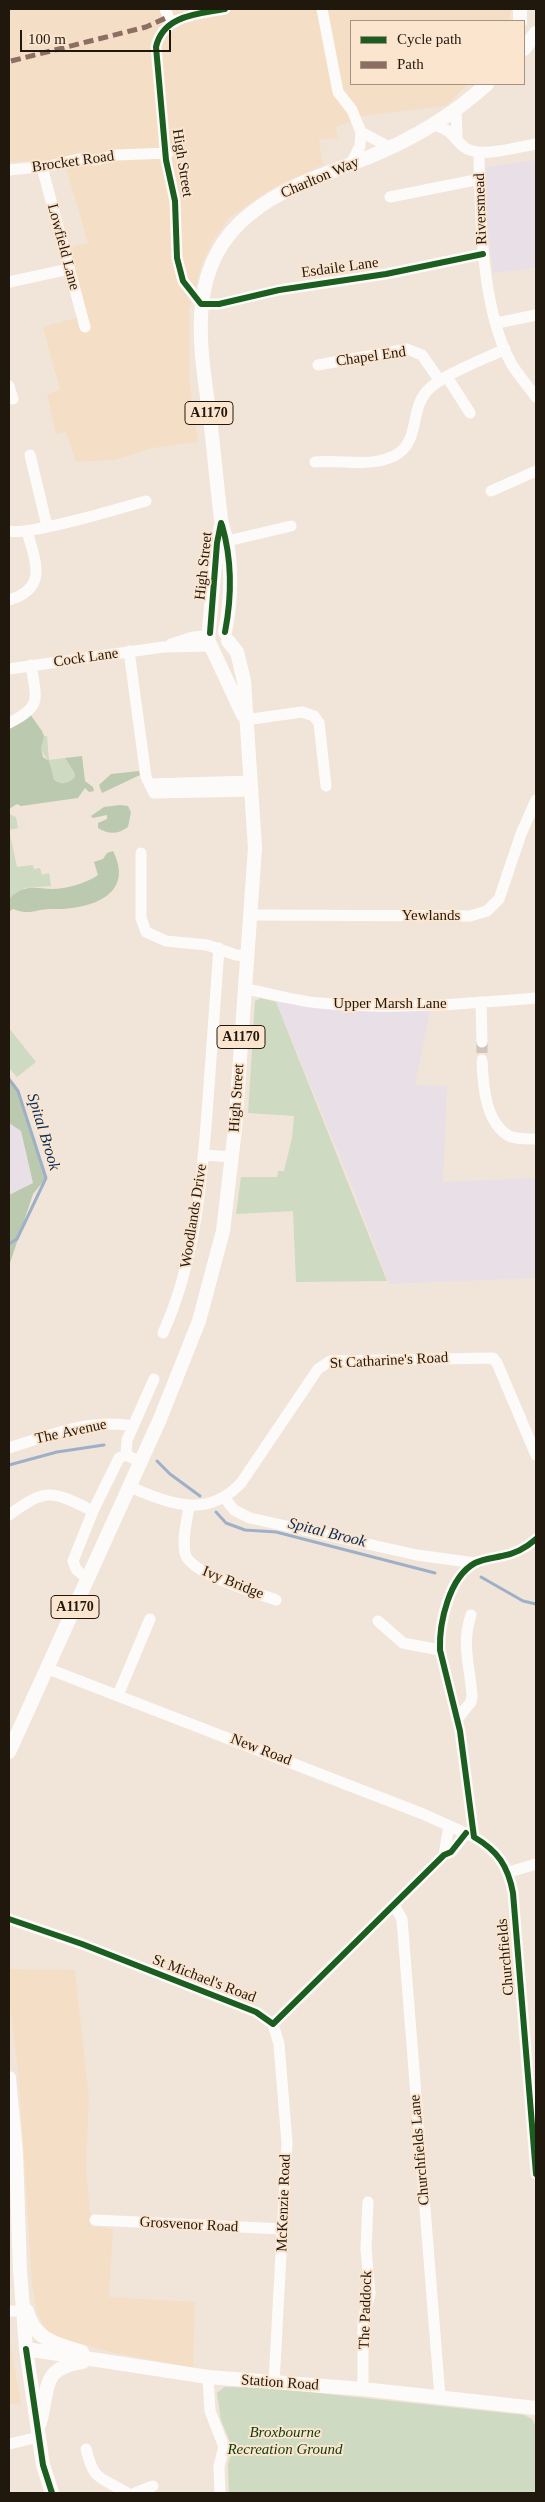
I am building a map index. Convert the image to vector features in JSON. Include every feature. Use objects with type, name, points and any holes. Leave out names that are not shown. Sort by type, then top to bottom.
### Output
[{"type":"main road","points":[[525,48],[536,33]]},
{"type":"main road","name":"Charlton Way","points":[[201,304],[213,261],[225,240],[238,224],[261,205],[279,195],[391,148],[434,125],[456,110],[484,86]]},
{"type":"main road","name":"High Street","points":[[141,1462],[201,1314],[223,1231],[232,1157],[256,848],[242,668],[237,652],[227,637],[230,582],[222,542],[200,343],[201,304]]},
{"type":"main road","name":"High Street","points":[[222,542],[211,641],[245,720]]},
{"type":"main road","points":[[211,641],[222,648],[227,637]]},
{"type":"main road","name":"A1170","points":[[9,1752],[141,1462]]},
{"type":"main road","points":[[9,2078],[16,2153],[21,2292],[29,2318],[40,2336],[54,2343],[112,2361]]},
{"type":"main road","points":[[21,2292],[16,2311],[26,2350],[42,2465],[52,2493]]},
{"type":"main road","points":[[26,2350],[40,2336]]},
{"type":"main road","name":"Station Road","points":[[26,2350],[112,2361],[208,2377],[363,2389],[536,2408]]},
{"type":"main road","points":[[38,2433],[44,2410],[46,2384],[52,2374],[61,2368],[76,2363],[112,2361]]},
{"type":"street","points":[[165,9],[171,23],[183,17],[225,9]]},
{"type":"street","points":[[322,9],[338,92],[352,110],[361,132],[360,146],[351,164]]},
{"type":"street","name":"High Street","points":[[171,23],[159,36],[155,55],[168,153],[166,160],[175,202],[175,236],[178,265],[187,288],[201,304]]},
{"type":"street","points":[[456,110],[457,138]]},
{"type":"street","points":[[434,125],[447,129],[464,147],[479,153],[536,144]]},
{"type":"street","points":[[361,132],[391,148]]},
{"type":"street","name":"Brocket Road","points":[[9,170],[42,167],[78,159],[92,161],[112,156],[168,153]]},
{"type":"street","name":"Riversmead","points":[[479,153],[483,254],[497,323],[512,364],[535,395]]},
{"type":"street","name":"Lowfield Lane","points":[[42,167],[84,327]]},
{"type":"street","points":[[390,197],[480,179]]},
{"type":"street","name":"Esdaile Lane","points":[[201,304],[219,304],[279,290],[386,274],[483,254]]},
{"type":"street","points":[[9,282],[69,269]]},
{"type":"street","points":[[497,323],[536,315]]},
{"type":"street","name":"Chapel End","points":[[318,364],[406,349],[422,355],[444,379],[470,413]]},
{"type":"street","points":[[315,462],[373,462],[400,452],[411,440],[418,408],[422,398],[432,386],[505,349]]},
{"type":"street","points":[[30,455],[47,526]]},
{"type":"street","points":[[491,491],[536,471]]},
{"type":"street","points":[[9,531],[27,531],[146,500]]},
{"type":"street","points":[[222,542],[291,526]]},
{"type":"street","points":[[9,600],[26,592],[36,576],[37,565],[27,531]]},
{"type":"street","name":"Cock Lane","points":[[9,668],[211,641]]},
{"type":"street","points":[[129,652],[146,777],[152,789],[252,786]]},
{"type":"street","points":[[9,723],[26,714],[34,703],[36,695],[31,665]]},
{"type":"street","points":[[245,720],[302,712],[314,716],[319,723],[326,786]]},
{"type":"street","name":"Yewlands","points":[[251,915],[470,916],[487,911],[498,899],[521,834],[536,800]]},
{"type":"street","points":[[141,853],[141,918],[146,932],[166,942],[219,948],[236,955],[248,956]]},
{"type":"street","name":"Woodlands Drive","points":[[163,1333],[181,1286],[192,1247],[204,1155],[219,948]]},
{"type":"street","name":"Upper Marsh Lane","points":[[245,989],[318,1003],[349,1005],[429,1006],[536,998]]},
{"type":"street","points":[[480,1002],[482,1042]]},
{"type":"street","points":[[482,1060],[489,1109],[497,1126],[510,1136],[533,1140]]},
{"type":"street","name":"Woodlands Drive","points":[[204,1155],[232,1157]]},
{"type":"street","name":"St Catharine's Road","points":[[130,1487],[166,1502],[189,1506],[199,1506],[224,1496],[241,1483],[318,1369],[330,1362],[483,1356],[493,1358],[497,1363],[536,1455]]},
{"type":"street","name":"The Avenue","points":[[126,1455],[126,1444],[154,1379]]},
{"type":"street","name":"The Avenue","points":[[9,1448],[86,1426],[112,1423],[134,1426]]},
{"type":"street","points":[[88,1580],[76,1569],[73,1561],[93,1511],[116,1461],[126,1455],[141,1462]]},
{"type":"street","points":[[9,1514],[36,1496],[52,1494],[93,1511]]},
{"type":"street","points":[[224,1496],[234,1510],[250,1518],[417,1555],[475,1563],[517,1551],[536,1539]]},
{"type":"street","name":"Ivy Bridge","points":[[189,1506],[184,1546],[189,1562],[208,1573],[276,1600]]},
{"type":"street","points":[[273,2024],[444,1855],[451,1852],[470,1835],[464,1752],[458,1718],[440,1650],[446,1606],[460,1580],[475,1563]]},
{"type":"street","points":[[458,1718],[471,1702],[472,1696],[465,1653],[467,1626],[471,1615]]},
{"type":"street","points":[[118,1695],[150,1618]]},
{"type":"street","points":[[378,1621],[403,1643],[440,1650]]},
{"type":"street","name":"New Road","points":[[46,1668],[470,1835]]},
{"type":"street","points":[[444,1855],[449,1826]]},
{"type":"street","name":"Churchfields","points":[[470,1835],[492,1850],[508,1872],[513,1893],[534,2112],[536,2174]]},
{"type":"street","points":[[508,1872],[536,1864]]},
{"type":"street","name":"Churchfields Lane","points":[[394,1905],[402,1919],[440,2397]]},
{"type":"street","name":"St Michael's Road","points":[[9,1919],[82,1944],[256,2012],[273,2024]]},
{"type":"street","name":"McKenzie Road","points":[[273,2024],[279,2044],[286,2128],[283,2229],[274,2383]]},
{"type":"street","name":"The Paddock","points":[[363,2389],[363,2319],[370,2294],[366,2249],[368,2202]]},
{"type":"street","name":"Grosvenor Road","points":[[95,2220],[283,2229]]},
{"type":"street","points":[[208,2377],[210,2411],[224,2447],[219,2466],[220,2493]]},
{"type":"street","points":[[9,2444],[38,2433]]},
{"type":"street","points":[[86,2449],[91,2469],[96,2475],[127,2493]]},
{"type":"street","points":[[135,2493],[153,2486]]},
{"type":"shaded area","points":[[9,9],[511,9],[509,20],[350,20],[350,85],[467,85],[446,106],[362,116],[362,121],[345,123],[336,127],[338,138],[319,140],[323,165],[274,187],[229,218],[213,240],[202,264],[189,311],[189,377],[198,442],[153,448],[115,460],[76,462],[66,432],[56,434],[47,394],[60,390],[43,327],[79,317],[67,248],[88,243],[63,158],[51,161],[9,162]]},
{"type":"shaded area","points":[[536,160],[536,268],[493,273],[487,221],[485,167]]},
{"type":"shaded area","points":[[276,1002],[356,1010],[430,1010],[415,1085],[447,1086],[443,1182],[536,1178],[536,1278],[389,1284],[350,1181]]},
{"type":"shaded area","points":[[9,1123],[21,1131],[33,1183],[9,1195]]},
{"type":"shaded area","points":[[9,1969],[75,1970],[89,2097],[86,2168],[91,2226],[113,2229],[109,2297],[195,2302],[193,2368],[110,2352],[50,2335],[42,2323],[37,2311],[32,2285],[19,2077],[9,1998]]},
{"type":"shaded area","points":[[9,2335],[21,2405],[9,2403]]},
{"type":"green space","points":[[30,714],[44,736],[41,748],[43,757],[49,761],[54,780],[62,783],[75,777],[65,758],[82,756],[85,781],[93,787],[94,791],[89,792],[85,788],[78,798],[21,806],[17,804],[9,809],[9,725]]},
{"type":"green space","points":[[44,736],[47,736],[49,760],[65,758],[74,772],[75,777],[70,781],[60,783],[54,780],[48,760],[41,749]]},
{"type":"green space","points":[[139,771],[140,775],[102,793],[99,785],[111,774]]},
{"type":"green space","points":[[128,806],[131,812],[128,827],[113,833],[105,832],[98,828],[98,823],[107,819],[107,815],[93,818],[91,816],[104,807]]},
{"type":"green space","points":[[9,814],[16,817],[18,828],[9,830]]},
{"type":"green space","points":[[9,830],[17,867],[33,865],[34,869],[40,868],[42,875],[49,873],[51,886],[25,888],[9,899]]},
{"type":"green space","points":[[113,851],[118,867],[118,880],[113,890],[104,898],[79,907],[29,912],[13,909],[9,912],[9,899],[24,889],[64,888],[93,878],[98,875],[94,862],[103,859],[107,853]]},
{"type":"green space","points":[[261,998],[276,1002],[387,1281],[296,1282],[293,1211],[236,1214],[241,1177],[277,1177],[278,1171],[284,1171],[292,1138],[294,1116],[248,1113],[255,1001]]},
{"type":"green space","points":[[9,1028],[36,1062],[17,1077],[9,1068]]},
{"type":"green space","points":[[9,1077],[18,1091],[46,1178],[33,1194],[9,1266],[9,1195],[33,1183],[21,1131],[9,1123]]},
{"type":"green space","name":"Broxbourne Recreation Ground","points":[[224,2387],[270,2388],[524,2415],[532,2419],[536,2427],[536,2493],[229,2493],[228,2464],[233,2449],[221,2420],[217,2393]]},
{"type":"waterway","name":"Spital Brook","points":[[9,1079],[18,1091],[46,1178],[17,1239],[9,1244]]},
{"type":"waterway","name":"Spital Brook","points":[[9,1465],[57,1452],[104,1445]]},
{"type":"waterway","name":"Spital Brook","points":[[157,1461],[170,1474],[200,1496]]},
{"type":"waterway","name":"Spital Brook","points":[[216,1512],[226,1523],[245,1530],[276,1532],[435,1573]]},
{"type":"waterway","name":"Spital Brook","points":[[481,1577],[523,1601],[536,1604]]},
{"type":"tunnel","points":[[482,1042],[482,1060]]},
{"type":"marked path","points":[[11,61],[146,27],[168,17]]},
{"type":"cycle path","points":[[225,9],[193,15],[174,22],[160,36],[156,47],[166,160],[175,201],[177,258],[183,281],[201,304],[219,304],[279,290],[386,274],[483,254]]},
{"type":"cycle path","points":[[210,633],[217,543],[221,523]]},
{"type":"cycle path","points":[[222,525],[228,551],[230,578],[225,632]]},
{"type":"cycle path","points":[[536,1539],[516,1552],[475,1563],[466,1570],[458,1579],[447,1602],[440,1639],[440,1650],[460,1731],[474,1837],[490,1848],[501,1860],[511,1883],[513,1893],[536,2174]]},
{"type":"cycle path","points":[[9,1919],[82,1944],[256,2012],[273,2024],[444,1855],[451,1852],[466,1833]]},
{"type":"cycle path","points":[[26,2349],[43,2465],[52,2493]]}]
